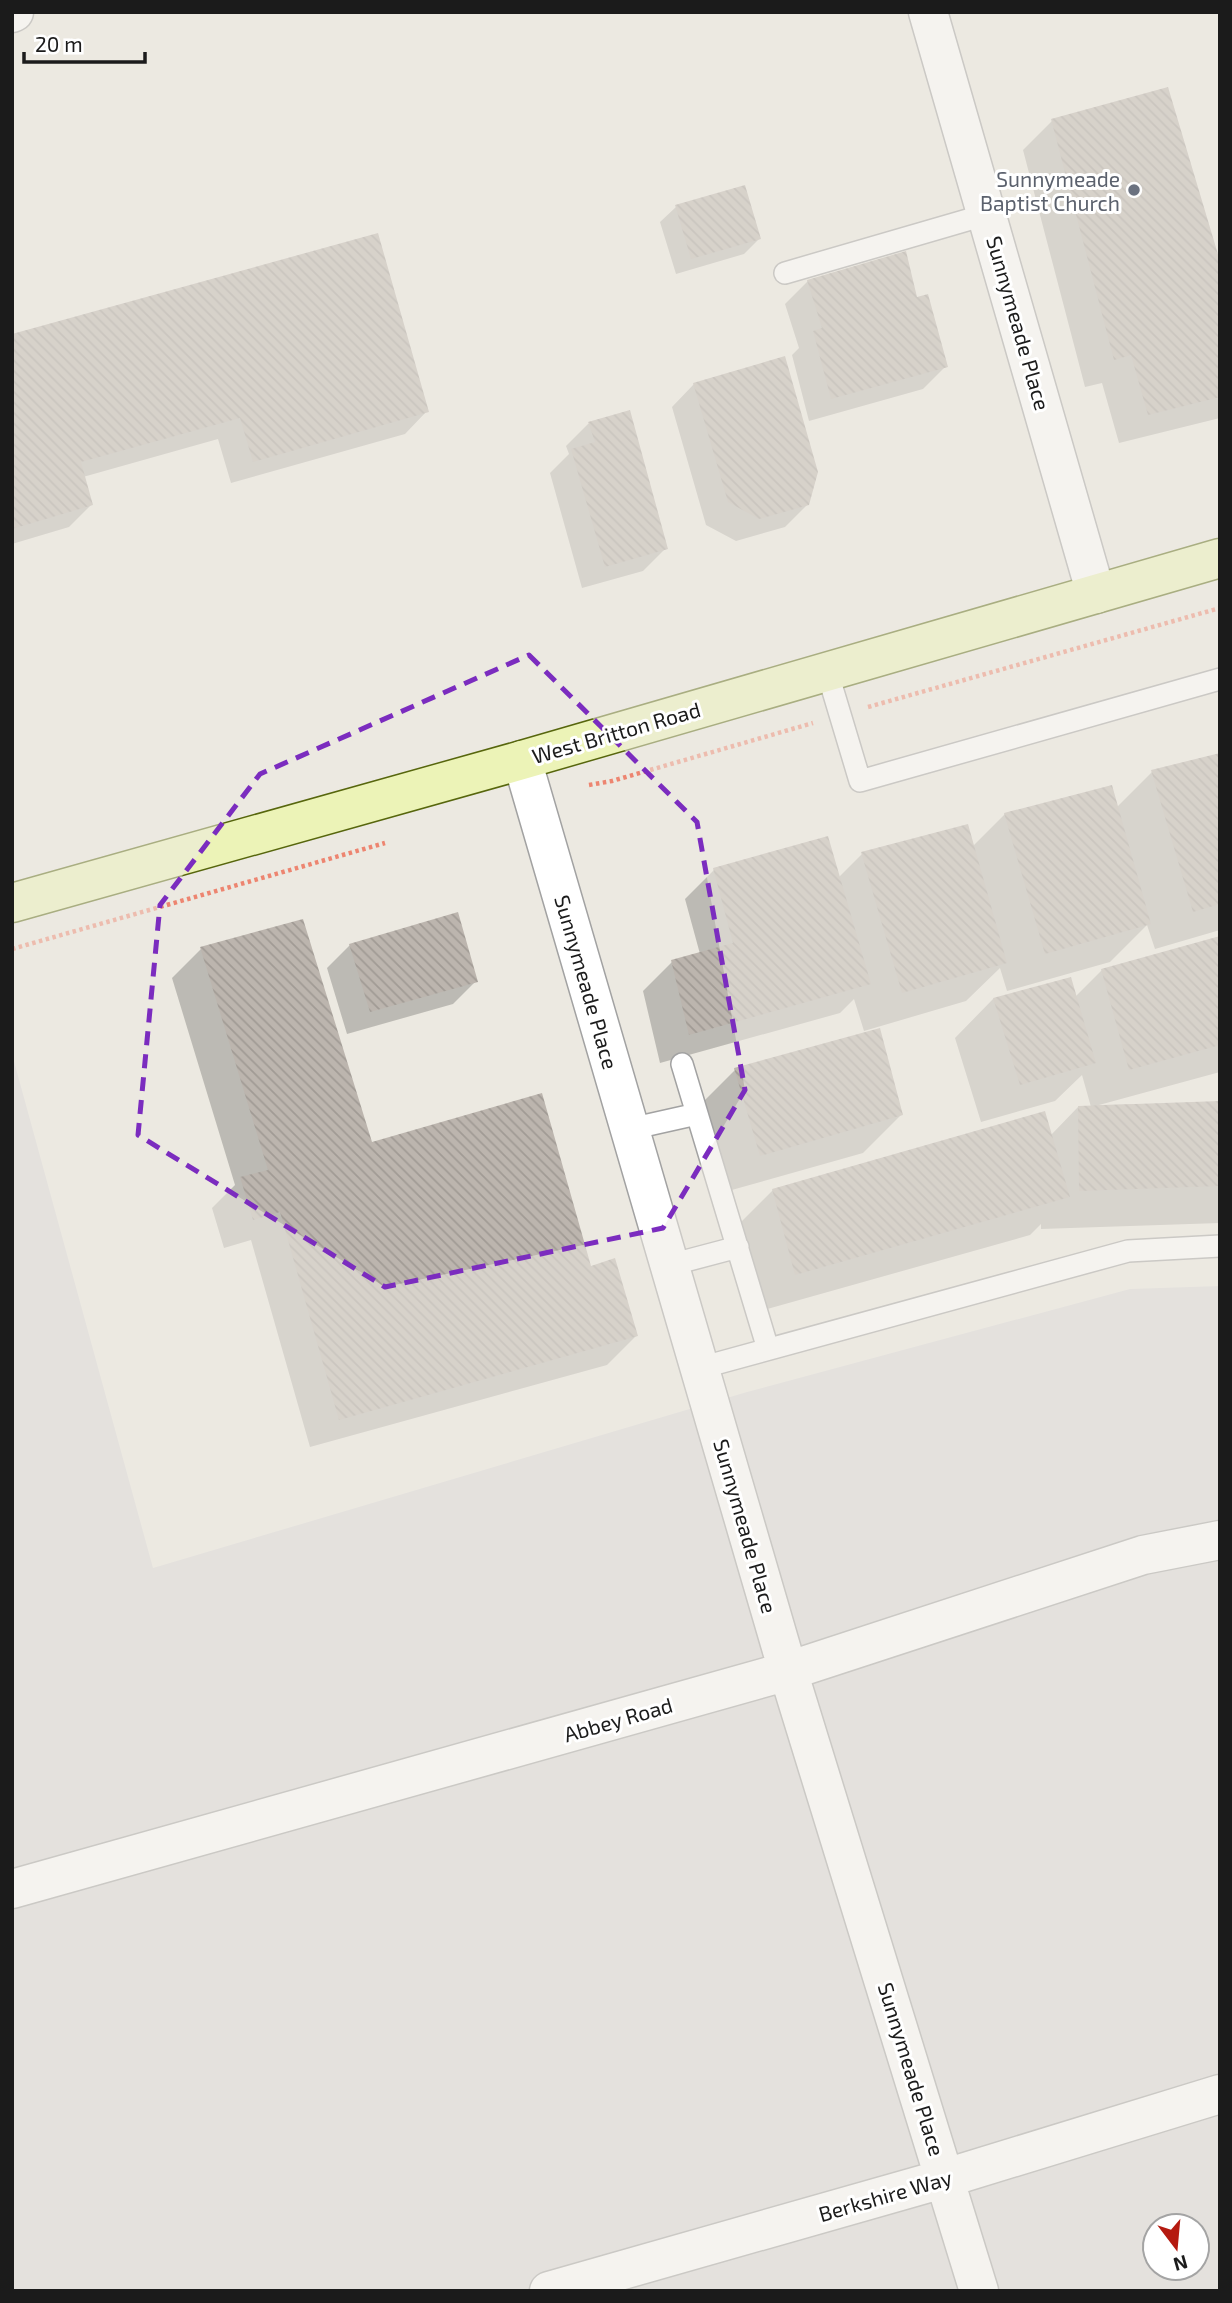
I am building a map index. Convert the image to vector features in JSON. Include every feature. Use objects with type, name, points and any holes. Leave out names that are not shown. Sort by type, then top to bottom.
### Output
[{"type":"main road","name":"West Britton Road","points":[[12,903],[522,760],[1220,558]]},
{"type":"street","name":"Sunnymeade Place","points":[[928,12],[1096,594]]},
{"type":"street","name":"Sunnymeade Place","points":[[522,760],[788,1671],[979,2291]]},
{"type":"street","name":"Abbey Road","points":[[12,1889],[788,1671],[1143,1555],[1220,1540]]},
{"type":"street","name":"Berkshire Way","points":[[549,2291],[946,2178],[1220,2094]]},
{"type":"lane","points":[[786,274],[988,214]]},
{"type":"lane","points":[[827,671],[860,781],[1220,679]]},
{"type":"lane","points":[[682,1064],[768,1349]]},
{"type":"lane","points":[[630,1129],[697,1114]]},
{"type":"lane","points":[[670,1265],[738,1247]]},
{"type":"lane","points":[[700,1368],[1128,1251],[1220,1247]]},
{"type":"path","name":"West Britton Road","points":[[581,787],[612,781],[1220,608]]},
{"type":"path","points":[[12,949],[393,841]]},
{"type":"highlighted area","points":[[529,655],[697,822],[745,1090],[663,1228],[385,1287],[138,1135],[160,905],[260,774]]},
{"type":"shaded area","points":[[12,1054],[153,1568],[747,1392],[1130,1289],[1220,1286],[1220,2291],[12,2291]]},
{"type":"building","name":"Sunnymeade Baptist Church","points":[[1168,87],[1220,261],[1220,397],[1148,415],[1131,355],[1114,360],[1051,119]]},
{"type":"building","points":[[745,185],[761,239],[691,259],[675,205]]},
{"type":"building","points":[[378,233],[429,412],[253,462],[240,418],[81,462],[93,505],[12,529],[12,334]]},
{"type":"building","points":[[906,251],[917,297],[928,294],[948,367],[831,399],[813,331],[822,328],[807,280]]},
{"type":"building","points":[[785,356],[818,472],[809,505],[759,519],[728,502],[693,383]]},
{"type":"building","points":[[630,410],[668,549],[605,567],[571,449],[595,442],[588,422]]},
{"type":"building","points":[[1220,753],[1220,904],[1193,912],[1151,770]]},
{"type":"building","points":[[1112,785],[1151,924],[1045,954],[1004,813]]},
{"type":"building","points":[[968,824],[1007,963],[902,993],[861,852]]},
{"type":"building","points":[[828,836],[871,984],[689,1035],[671,960],[733,943],[713,868]]},
{"type":"building","points":[[458,912],[478,982],[370,1012],[349,944]]},
{"type":"building","points":[[303,919],[372,1142],[542,1093],[591,1266],[615,1258],[638,1336],[339,1420],[280,1212],[253,1220],[240,1177],[268,1170],[200,947]]},
{"type":"building","points":[[1220,936],[1220,1045],[1129,1070],[1101,969]]},
{"type":"building","points":[[1071,977],[1096,1063],[1020,1085],[993,998]]},
{"type":"building","points":[[880,1028],[903,1115],[760,1156],[734,1068]]},
{"type":"building","points":[[1220,1101],[1220,1186],[1079,1191],[1078,1106]]},
{"type":"building","points":[[1045,1111],[1070,1197],[795,1275],[772,1189]]},
{"type":"place","name":"Sunnymeade Baptist Church","points":[[1134,190]]}]
